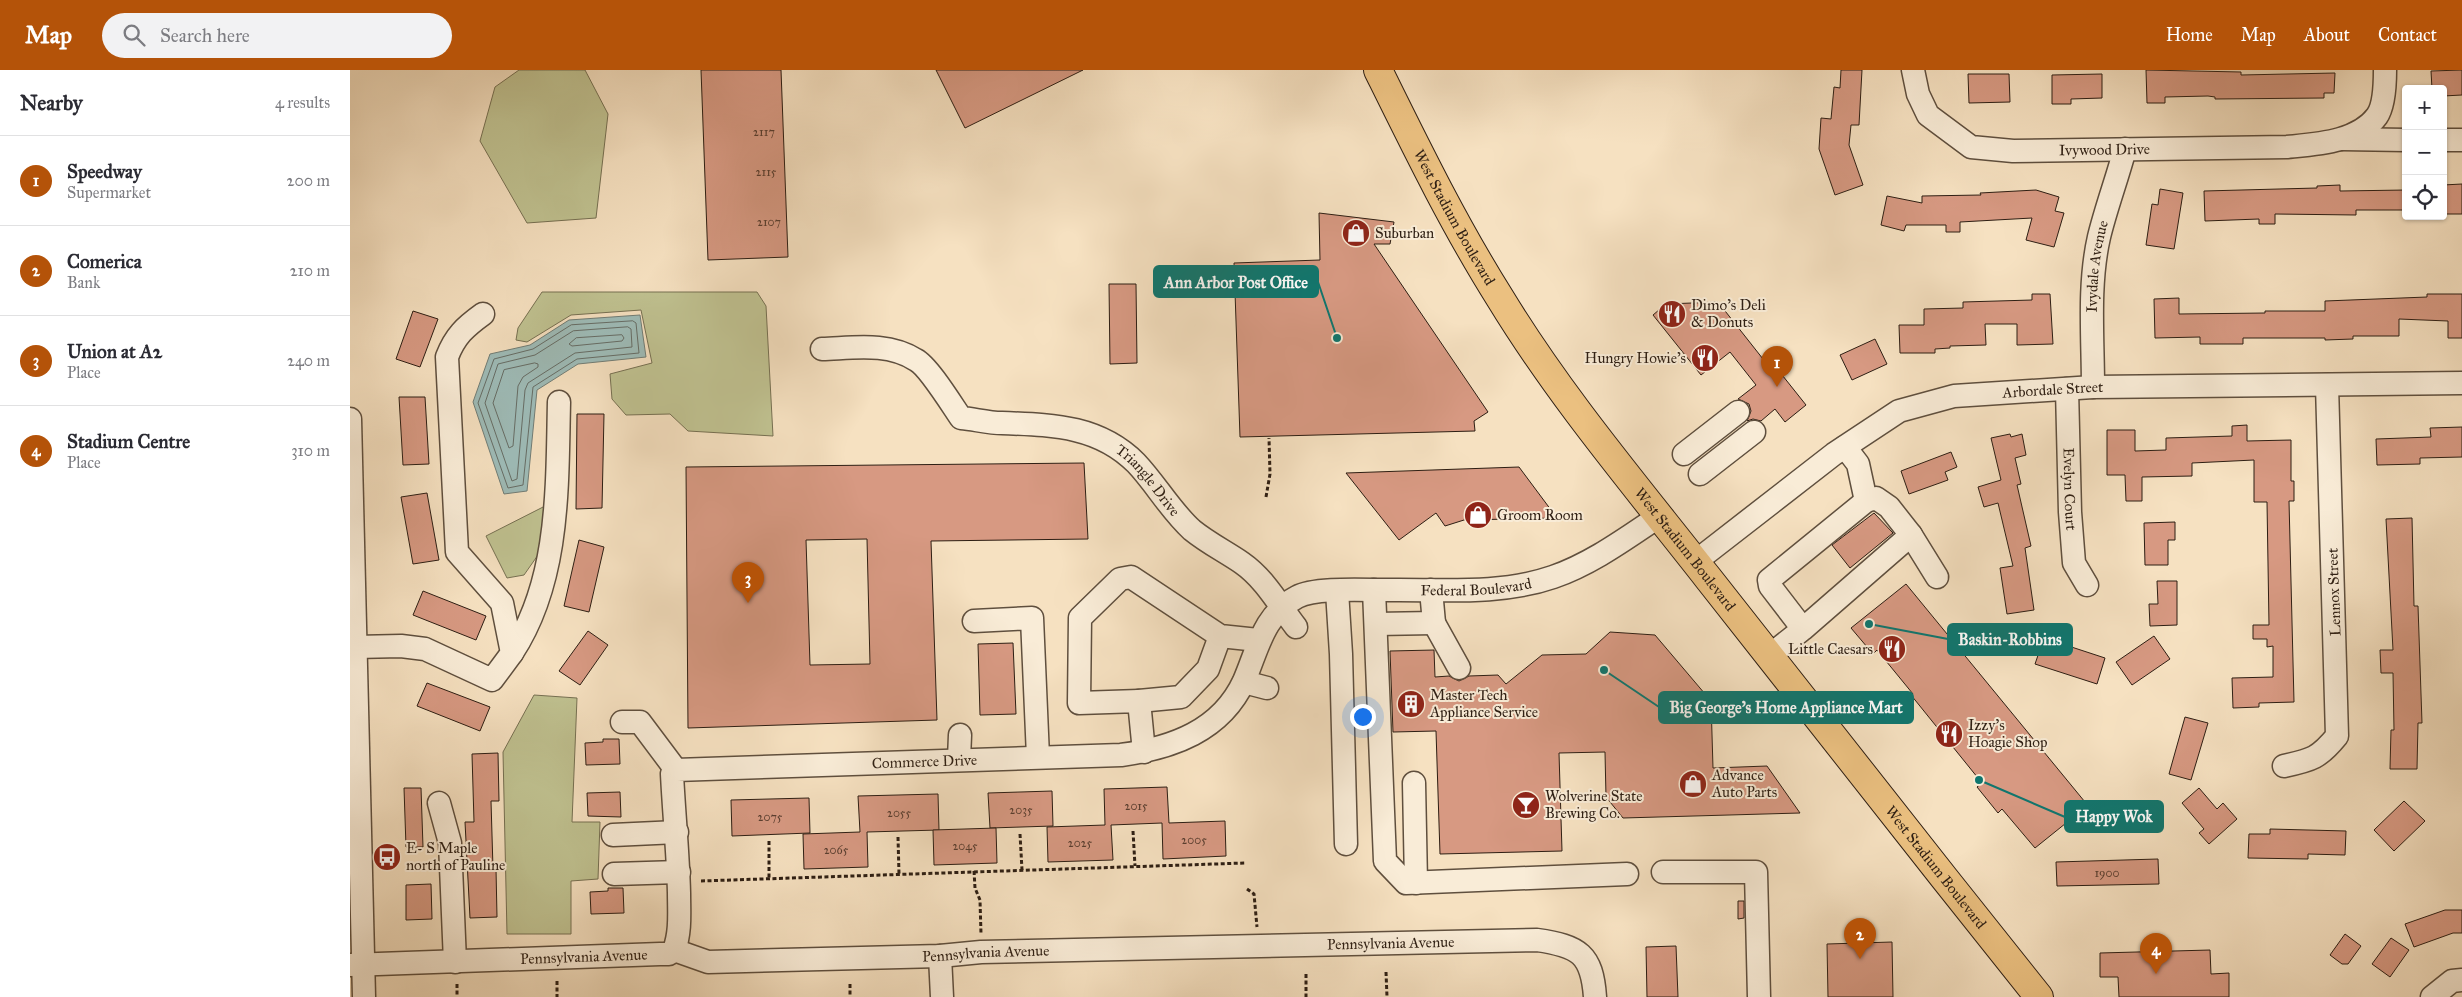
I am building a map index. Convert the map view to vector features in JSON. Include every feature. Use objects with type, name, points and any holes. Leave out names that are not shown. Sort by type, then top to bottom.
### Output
[{"type":"main road","name":"West Stadium Boulevard","points":[[1378,70],[1435,183],[1500,299],[1579,415],[1899,823],[2040,997]]},
{"type":"street","name":"Ivywood Drive","points":[[1913,70],[1918,94],[1928,115],[1971,147],[2013,150],[2287,147],[2330,142],[2357,132],[2378,115],[2385,86],[2385,70]]},
{"type":"street","name":"Ivywood Drive","points":[[2339,139],[2402,140]]},
{"type":"street","points":[[2447,140],[2462,140]]},
{"type":"street","name":"Ivydale Avenue","points":[[2093,386],[2093,284],[2096,255],[2099,237],[2125,149]]},
{"type":"street","points":[[483,314],[463,328],[453,340],[447,357],[457,552],[502,603],[512,653]]},
{"type":"street","name":"Triangle Drive","points":[[822,348],[876,347],[905,354],[918,360],[960,418],[999,423],[1060,426],[1079,430],[1116,448],[1135,462],[1192,529],[1244,564],[1267,586],[1296,627]]},
{"type":"street","name":"Arbordale Street","points":[[1695,562],[1845,447],[1899,411],[1954,396],[2093,386],[2462,383]]},
{"type":"street","name":"Lennox Street","points":[[2284,766],[2324,753],[2337,736],[2327,385]]},
{"type":"street","name":"Evelyn Court","points":[[2067,389],[2070,512],[2074,563],[2087,585]]},
{"type":"street","points":[[355,647],[401,646],[425,649],[492,680],[527,631],[545,578],[557,504],[559,402]]},
{"type":"street","points":[[1684,454],[1738,412]]},
{"type":"street","points":[[350,419],[355,647],[356,965],[364,997]]},
{"type":"street","points":[[1700,474],[1754,432]]},
{"type":"street","points":[[1845,447],[1858,464],[1866,501]]},
{"type":"street","points":[[1804,629],[1770,586],[1769,580],[1866,501],[1876,498],[1889,507],[1911,535],[1937,577]]},
{"type":"street","name":"Federal Boulevard","points":[[1281,608],[1298,596],[1312,592],[1506,587],[1552,577],[1582,565],[1658,518]]},
{"type":"street","points":[[1769,656],[1804,629],[1911,535]]},
{"type":"street","points":[[1220,636],[1208,669],[1181,697],[1139,701],[1079,703],[1080,618],[1120,579],[1131,577],[1220,636],[1258,640]]},
{"type":"street","points":[[1374,590],[1385,861],[1406,883],[1627,874]]},
{"type":"street","points":[[1432,590],[1434,623],[1459,668]]},
{"type":"street","points":[[1337,591],[1341,654],[1346,844]]},
{"type":"street","name":"Commerce Drive","points":[[676,770],[1121,755],[1144,752],[1182,741],[1213,722],[1230,704],[1244,682],[1258,640],[1267,622],[1281,608]]},
{"type":"street","points":[[974,621],[1032,618],[1038,757]]},
{"type":"street","points":[[1376,624],[1434,623]]},
{"type":"street","points":[[1244,682],[1267,688]]},
{"type":"street","points":[[1139,701],[1144,752]]},
{"type":"street","points":[[622,722],[640,722],[676,770],[672,774],[679,872],[678,937],[674,950]]},
{"type":"street","points":[[959,759],[960,735]]},
{"type":"street","points":[[1414,783],[1416,883]]},
{"type":"street","points":[[439,803],[450,843],[455,962]]},
{"type":"street","points":[[614,835],[677,832]]},
{"type":"street","points":[[614,874],[679,872]]},
{"type":"street","points":[[1662,872],[1756,872],[1759,997]]},
{"type":"street","name":"Pennsylvania Avenue","points":[[356,965],[668,954],[674,950],[708,962],[940,956],[982,952],[1538,940],[1556,943],[1574,950],[1588,960],[1594,988]]},
{"type":"street","points":[[940,956],[942,997]]},
{"type":"street","points":[[2432,997],[2452,981],[2462,980]]},
{"type":"path","points":[[1266,497],[1270,474],[1269,438]]},
{"type":"path","points":[[1133,832],[1135,866]]},
{"type":"path","points":[[1020,834],[1022,870]]},
{"type":"path","points":[[898,837],[899,874]]},
{"type":"path","points":[[769,842],[770,878]]},
{"type":"path","points":[[701,881],[834,874],[899,874],[1245,863]]},
{"type":"path","points":[[974,871],[975,888],[980,900],[981,929]]},
{"type":"path","points":[[1247,889],[1254,894],[1257,922]]},
{"type":"path","points":[[1386,972],[1387,997]]},
{"type":"path","points":[[1306,974],[1306,997]]},
{"type":"path","points":[[557,981],[557,997]]},
{"type":"path","points":[[457,984],[457,997]]},
{"type":"path","points":[[850,984],[850,997]]},
{"type":"green space","points":[[519,70],[585,70],[608,114],[596,218],[527,223],[480,141],[495,87]]},
{"type":"green space","points":[[542,292],[757,292],[766,306],[773,436],[688,431],[670,414],[626,415],[612,399],[610,374],[652,363],[641,310],[571,315],[527,342],[516,340],[518,328]]},
{"type":"green space","points":[[549,504],[538,555],[524,575],[507,578],[486,536]]},
{"type":"green space","points":[[534,695],[577,698],[572,822],[600,822],[598,879],[571,881],[571,934],[507,934],[503,752]]},
{"type":"water","points":[[640,315],[646,357],[578,364],[537,390],[527,491],[504,494],[473,402],[490,354],[530,345],[569,320]]},
{"type":"building","points":[[701,70],[781,70],[788,257],[708,260]]},
{"type":"building","points":[[936,70],[1083,70],[965,128]]},
{"type":"building","points":[[1841,70],[1862,70],[1859,125],[1851,125],[1849,145],[1863,185],[1835,195],[1819,149],[1821,118],[1831,119],[1834,87],[1840,88]]},
{"type":"building","points":[[2146,70],[2241,72],[2241,75],[2335,73],[2334,93],[2324,93],[2324,98],[2215,99],[2215,97],[2208,96],[2165,97],[2165,103],[2147,103]]},
{"type":"building","points":[[2462,70],[2462,95],[2447,96],[2447,85],[2432,85],[2431,71]]},
{"type":"building","points":[[1968,74],[2009,74],[2010,102],[1969,103]]},
{"type":"building","points":[[2102,74],[2102,98],[2071,99],[2071,104],[2052,104],[2052,75]]},
{"type":"building","points":[[2462,184],[2462,214],[2447,214],[2447,185]]},
{"type":"building","points":[[2340,185],[2340,191],[2402,190],[2402,210],[2356,210],[2356,215],[2275,214],[2275,224],[2259,224],[2259,219],[2205,221],[2204,191],[2317,188],[2317,186]]},
{"type":"building","points":[[2160,189],[2183,193],[2174,249],[2146,245],[2152,204],[2158,205]]},
{"type":"building","points":[[2036,190],[2059,197],[2055,211],[2064,213],[2054,247],[2026,240],[2032,218],[1960,222],[1960,232],[1946,232],[1946,225],[1906,225],[1904,231],[1881,225],[1887,196],[1922,203],[1922,196],[1981,195],[1980,193]]},
{"type":"building","points":[[1319,213],[1394,222],[1390,244],[1374,244],[1488,412],[1474,421],[1475,431],[1240,437],[1234,263],[1320,260]]},
{"type":"building","points":[[1109,284],[1136,284],[1137,363],[1110,364]]},
{"type":"building","points":[[2032,294],[2050,294],[2053,344],[2017,345],[2017,324],[1985,324],[1986,345],[1950,346],[1950,348],[1935,349],[1935,353],[1900,353],[1899,325],[1924,325],[1924,309],[1963,308],[1963,302],[2032,300]]},
{"type":"building","points":[[2427,294],[2462,294],[2462,338],[2448,338],[2448,321],[2399,319],[2399,336],[2353,336],[2353,339],[2325,340],[2325,338],[2243,338],[2243,344],[2200,344],[2200,337],[2155,338],[2154,299],[2179,298],[2179,314],[2265,313],[2265,311],[2325,311],[2325,301],[2427,297]]},
{"type":"building","points":[[1718,302],[1763,359],[1767,356],[1806,405],[1785,422],[1775,409],[1761,421],[1753,419],[1747,421],[1751,411],[1749,404],[1738,399],[1756,385],[1730,352],[1701,375],[1653,315],[1666,304]]},
{"type":"building","points":[[413,311],[438,319],[420,367],[396,359]]},
{"type":"building","points":[[1875,339],[1887,364],[1852,380],[1840,355]]},
{"type":"building","points":[[399,397],[425,397],[429,464],[403,465]]},
{"type":"building","points":[[577,414],[604,414],[602,508],[576,509]]},
{"type":"building","points":[[2247,425],[2247,441],[2291,440],[2291,481],[2294,481],[2294,501],[2289,501],[2294,702],[2259,703],[2259,707],[2233,708],[2232,678],[2273,677],[2273,646],[2267,647],[2267,639],[2253,639],[2253,625],[2269,625],[2267,502],[2254,502],[2254,460],[2192,463],[2192,476],[2142,477],[2142,501],[2126,501],[2125,475],[2107,475],[2107,430],[2135,430],[2135,451],[2166,450],[2166,438],[2232,436],[2232,426]]},
{"type":"building","points":[[2462,427],[2462,457],[2420,458],[2420,464],[2377,465],[2376,439],[2431,437],[2430,428]]},
{"type":"building","points":[[2010,434],[2011,437],[2022,434],[2026,455],[2015,458],[2021,484],[2017,485],[2031,546],[2025,548],[2034,610],[2007,614],[2000,568],[2013,566],[1998,503],[1984,507],[1978,487],[2001,480],[1991,438]]},
{"type":"building","points":[[1951,452],[1957,467],[1945,472],[1948,480],[1909,494],[1901,471]]},
{"type":"building","points":[[1084,463],[1088,539],[931,541],[937,720],[688,728],[686,467]],"holes":[[[867,539],[870,664],[810,665],[806,540]]]},
{"type":"building","points":[[1519,467],[1557,518],[1464,520],[1445,526],[1436,513],[1399,540],[1346,473]]},
{"type":"building","points":[[427,493],[439,560],[413,564],[401,497]]},
{"type":"building","points":[[1874,513],[1893,533],[1850,568],[1832,545]]},
{"type":"building","points":[[2412,518],[2414,606],[2418,606],[2422,723],[2418,723],[2417,769],[2390,769],[2391,730],[2394,730],[2393,673],[2381,673],[2380,650],[2393,650],[2386,519]]},
{"type":"building","points":[[2175,522],[2175,540],[2168,540],[2168,565],[2145,565],[2144,523]]},
{"type":"building","points":[[579,540],[604,547],[589,612],[564,606]]},
{"type":"building","points":[[2157,581],[2177,581],[2177,625],[2150,626],[2149,604],[2158,604]]},
{"type":"building","points":[[1906,584],[2085,802],[2078,808],[2081,811],[2035,848],[2002,809],[1998,813],[1977,787],[1982,783],[1911,695],[1913,694],[1877,650],[1873,654],[1851,628]]},
{"type":"building","points":[[423,591],[486,616],[476,640],[413,615]]},
{"type":"building","points":[[588,631],[608,645],[580,685],[559,671]]},
{"type":"building","points":[[1610,632],[1655,635],[1711,701],[1713,768],[1767,766],[1800,813],[1623,818],[1606,797],[1605,752],[1559,753],[1562,851],[1440,854],[1436,731],[1393,732],[1390,651],[1434,650],[1435,677],[1449,676],[1459,681],[1469,676],[1498,675],[1506,684],[1542,655],[1586,654]]},
{"type":"building","points":[[2154,636],[2170,659],[2132,685],[2116,662]]},
{"type":"building","points":[[2044,638],[2105,658],[2097,684],[2035,664]]},
{"type":"building","points":[[1013,643],[1016,714],[980,715],[978,644]]},
{"type":"building","points":[[427,683],[490,707],[480,731],[417,706]]},
{"type":"building","points":[[2185,717],[2208,723],[2191,780],[2169,774]]},
{"type":"building","points":[[603,739],[619,739],[620,764],[586,765],[585,743],[603,742]]},
{"type":"building","points":[[498,753],[499,801],[491,801],[493,869],[496,869],[497,917],[470,918],[465,822],[474,822],[472,754]]},
{"type":"building","points":[[1167,787],[1169,823],[1225,821],[1226,856],[1163,859],[1162,823],[1111,825],[1113,860],[1048,862],[1047,827],[1105,825],[1104,789]]},
{"type":"building","points":[[404,788],[421,788],[423,847],[406,847]]},
{"type":"building","points":[[2199,788],[2217,809],[2223,803],[2237,819],[2209,844],[2199,833],[2204,829],[2182,803]]},
{"type":"building","points":[[1052,791],[1053,826],[990,828],[988,793]]},
{"type":"building","points":[[620,792],[621,817],[588,816],[587,793]]},
{"type":"building","points":[[938,794],[939,830],[867,832],[868,867],[804,869],[803,834],[860,832],[858,796]]},
{"type":"building","points":[[809,798],[810,833],[732,836],[731,800]]},
{"type":"building","points":[[2404,801],[2425,821],[2394,851],[2374,830]]},
{"type":"building","points":[[996,828],[997,863],[934,865],[933,830]]},
{"type":"building","points":[[2270,829],[2346,831],[2345,855],[2308,854],[2308,859],[2248,858],[2249,834],[2270,834]]},
{"type":"building","points":[[2158,859],[2159,884],[2057,886],[2056,862]]},
{"type":"building","points":[[431,884],[432,919],[406,920],[406,885]]},
{"type":"building","points":[[608,888],[623,888],[624,913],[591,914],[590,892],[608,891]]},
{"type":"building","points":[[1738,901],[1744,901],[1744,918],[1738,919]]},
{"type":"building","points":[[2445,910],[2462,910],[2462,933],[2453,933],[2414,947],[2405,924]]},
{"type":"building","points":[[2345,934],[2361,946],[2348,964],[2342,964],[2330,955]]},
{"type":"building","points":[[2391,938],[2409,950],[2390,977],[2372,964]]},
{"type":"building","points":[[1892,942],[1893,997],[1828,997],[1827,944]]},
{"type":"building","points":[[1676,946],[1678,997],[1647,997],[1646,947]]},
{"type":"building","points":[[2210,950],[2211,974],[2229,973],[2229,997],[2119,997],[2118,977],[2100,977],[2100,953]]},
{"type":"place","name":"Suburban","points":[[1356,233]]},
{"type":"place","name":"Dimo's Deli & Donuts","points":[[1672,314]]},
{"type":"place","name":"Ann Arbor Post Office","points":[[1337,338]]},
{"type":"place","name":"Hungry Howie's","points":[[1705,358]]},
{"type":"place","name":"Speedway","points":[[1777,387]]},
{"type":"place","name":"Groom Room","points":[[1478,515]]},
{"type":"place","name":"Union at A2","points":[[748,603]]},
{"type":"place","name":"Baskin-Robbins","points":[[1869,624]]},
{"type":"place","name":"Little Caesars","points":[[1892,649]]},
{"type":"place","name":"Big George's Home Appliance Mart","points":[[1604,670]]},
{"type":"place","name":"Master Tech Appliance Service","points":[[1411,704]]},
{"type":"place","name":"Izzy's Hoagie Shop","points":[[1949,734]]},
{"type":"place","name":"Happy Wok","points":[[1979,780]]},
{"type":"place","name":"Advance Auto Parts","points":[[1693,784]]},
{"type":"place","name":"Wolverine State Brewing Co.","points":[[1526,805]]},
{"type":"place","name":"E- S Maple north of Pauline","points":[[387,857]]},
{"type":"place","name":"Comerica","points":[[1860,959]]},
{"type":"place","name":"Stadium Centre","points":[[2156,974]]}]
